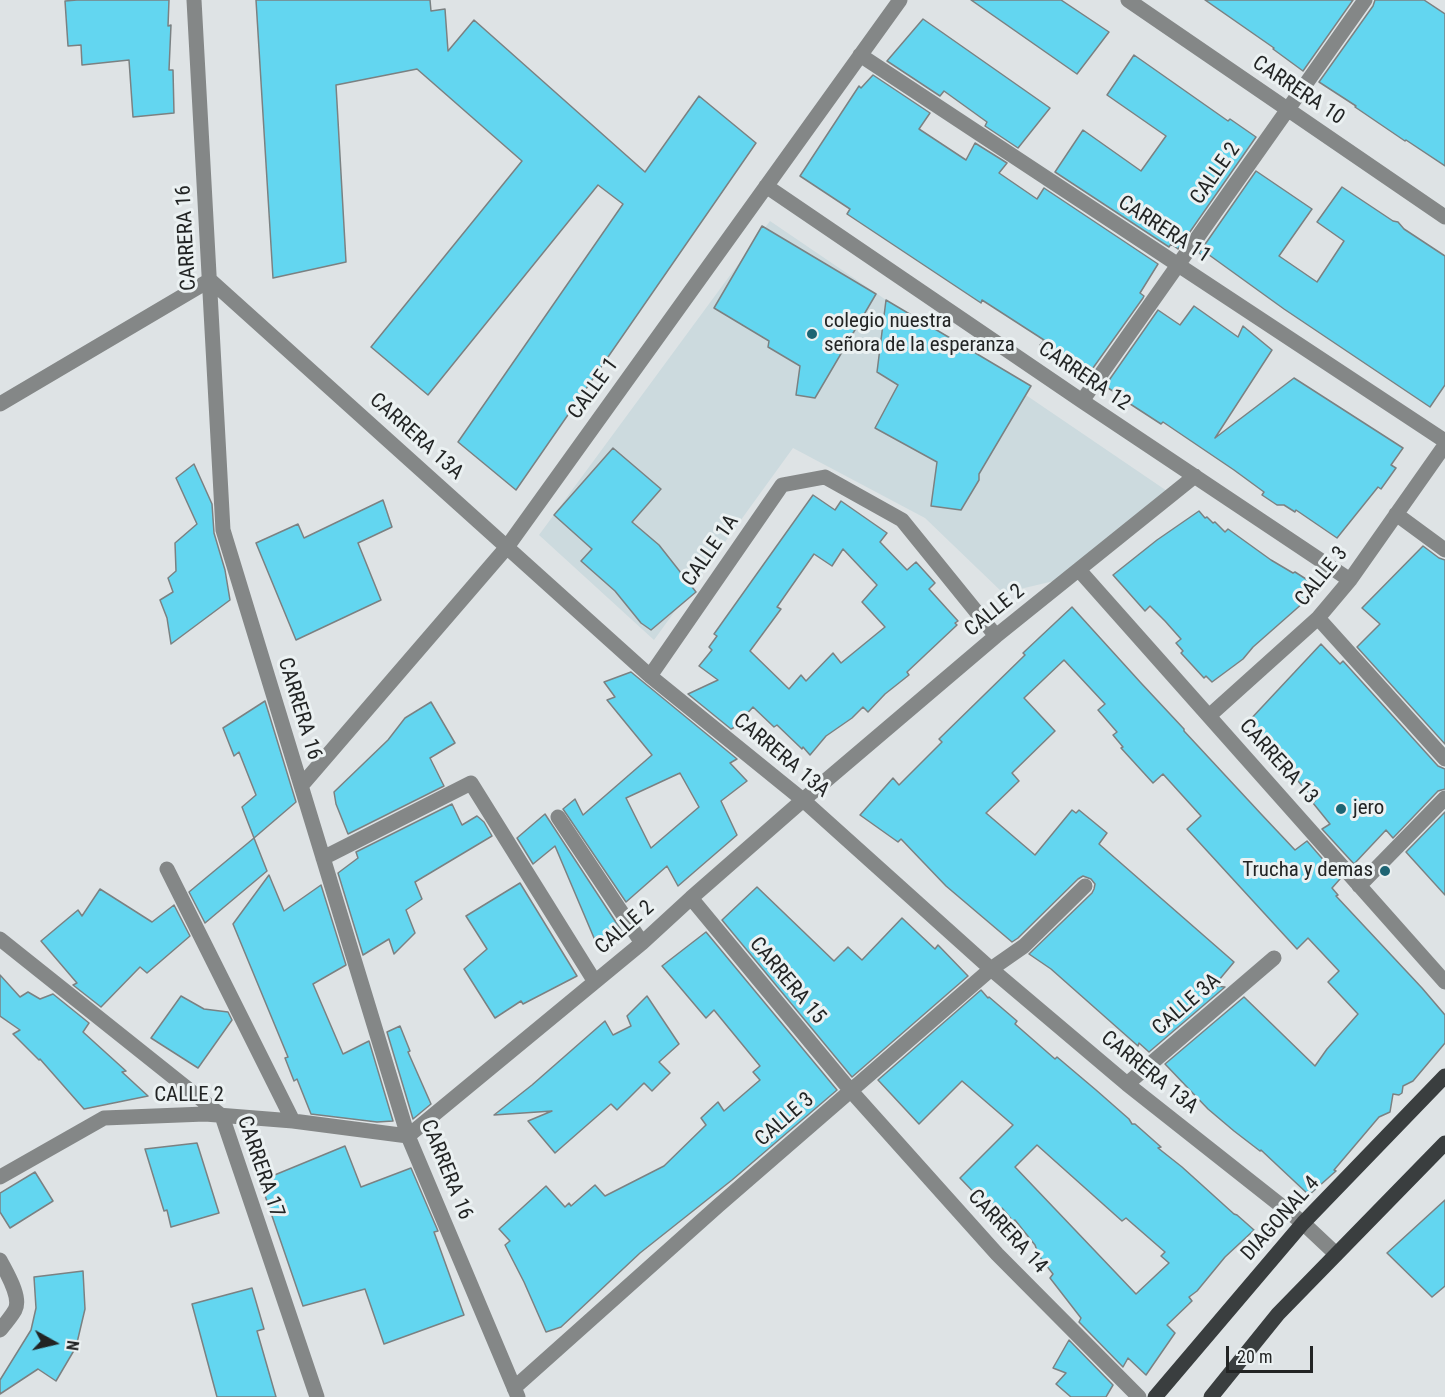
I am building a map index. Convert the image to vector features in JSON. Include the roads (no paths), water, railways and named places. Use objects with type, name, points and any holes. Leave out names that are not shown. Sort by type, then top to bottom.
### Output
[{"type":"main road","name":"DIAGONAL 4","points":[[1155,1397],[1303,1223],[1445,1076]]},
{"type":"main road","points":[[1211,1397],[1278,1314],[1445,1143]]},
{"type":"street","name":"CARRERA 16","points":[[194,0],[223,530],[408,1136],[516,1392]]},
{"type":"street","name":"CALLE 1","points":[[301,786],[507,547],[900,0]]},
{"type":"street","name":"CARRERA 10","points":[[1128,0],[1445,217]]},
{"type":"street","name":"CALLE 2","points":[[1082,401],[1365,0]]},
{"type":"street","name":"CARRERA 11","points":[[860,55],[1445,443]]},
{"type":"street","name":"CARRERA 12","points":[[766,186],[1350,580]]},
{"type":"street","points":[[0,404],[210,280]]},
{"type":"street","name":"CARRERA 13A","points":[[210,280],[650,676],[803,800],[992,969],[1127,1084],[1303,1223],[1336,1254]]},
{"type":"street","name":"CALLE 3","points":[[1209,716],[1318,618],[1350,580],[1445,443]]},
{"type":"street","name":"CALLE 2","points":[[0,1177],[104,1118],[205,1114],[293,1121],[408,1136],[642,943],[803,800],[996,636],[1195,476]]},
{"type":"street","name":"CALLE 1A","points":[[650,676],[782,486],[825,477],[902,520],[996,636]]},
{"type":"street","points":[[1396,514],[1445,550]]},
{"type":"street","name":"CARRERA 13","points":[[1079,570],[1445,982]]},
{"type":"street","points":[[1318,618],[1445,759]]},
{"type":"street","points":[[323,858],[471,783],[595,982]]},
{"type":"street","points":[[1359,886],[1445,798]]},
{"type":"street","points":[[558,817],[642,943]]},
{"type":"street","points":[[167,869],[293,1121]]},
{"type":"street","name":"CALLE 3","points":[[516,1392],[719,1205],[992,969],[1024,946],[1085,886]]},
{"type":"street","name":"CARRERA 15","points":[[691,898],[851,1091]]},
{"type":"street","name":"CARRERA 17","points":[[0,939],[222,1116],[317,1397]]},
{"type":"street","name":"CALLE 3A","points":[[1127,1084],[1274,958]]},
{"type":"street","name":"CARRERA 14","points":[[851,1091],[997,1254],[1139,1397]]},
{"type":"street","points":[[0,1260],[17,1299],[16,1309],[0,1330]]},
{"type":"place","name":"colegio nuestra señora de la esperanza","points":[[812,334]]},
{"type":"place","name":"jero","points":[[1341,809]]},
{"type":"place","name":"Trucha y demas","points":[[1385,871]]}]
